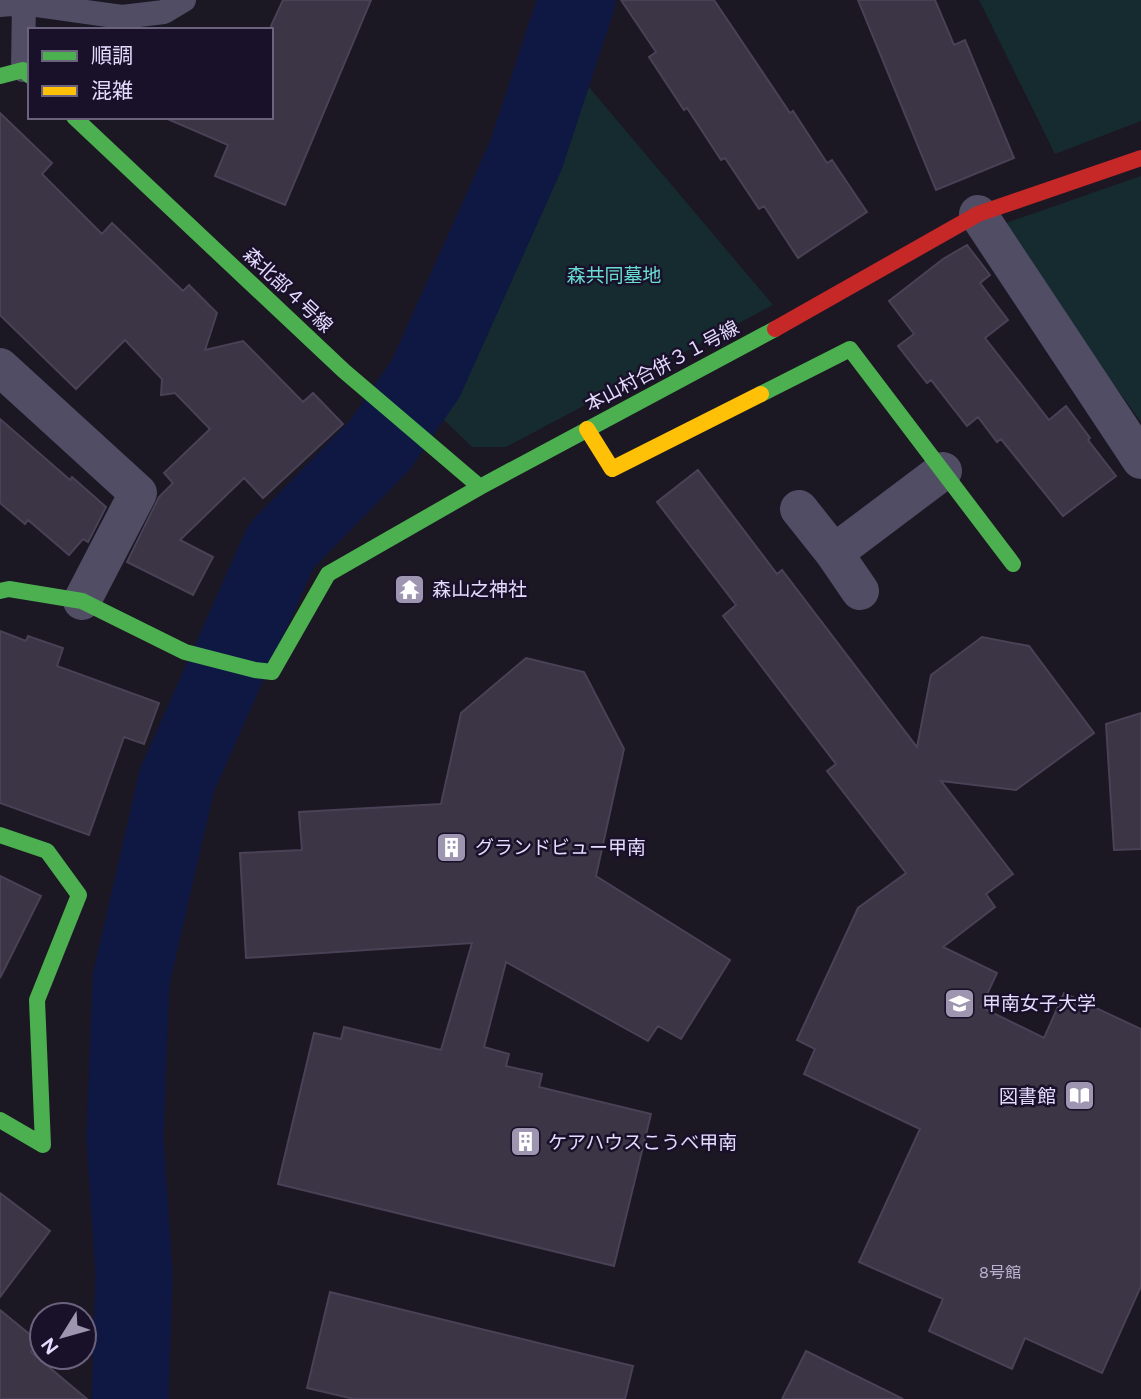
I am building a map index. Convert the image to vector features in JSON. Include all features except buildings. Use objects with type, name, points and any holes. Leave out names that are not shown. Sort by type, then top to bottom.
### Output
[{"type":"street","name":"森北部４号線","points":[[76,119],[344,371],[480,487]]},
{"type":"street","name":"本山村合併３１号線","points":[[82,601],[185,652],[272,672],[328,574],[480,487],[818,306],[978,214],[1141,158]]},
{"type":"street","points":[[978,214],[1141,460]]},
{"type":"street","points":[[587,429],[612,469],[850,349],[1013,564]]},
{"type":"street","points":[[0,368],[138,493],[82,601],[9,589],[0,591]]},
{"type":"street","points":[[834,553],[943,471]]},
{"type":"street","points":[[799,509],[834,553],[860,592]]},
{"type":"street","points":[[0,835],[47,851],[79,895],[37,1000],[43,1144],[0,1120]]},
{"type":"lane","points":[[18,74],[16,2],[122,18],[164,12],[184,0]]},
{"type":"green space","points":[[979,0],[1141,0],[1141,121],[1055,154]]},
{"type":"green space","name":"森共同墓地","points":[[577,73],[773,305],[506,447],[472,447],[436,412],[494,299],[553,155]]},
{"type":"green space","points":[[1141,176],[1141,422],[1016,249],[1006,223]]},
{"type":"waterway","points":[[130,1399],[134,1275],[125,1138],[131,980],[177,780],[281,546],[380,445],[426,378],[526,155],[577,0]]},
{"type":"traffic: fast","points":[[0,76],[23,70],[28,74]]},
{"type":"traffic: fast","points":[[76,119],[344,371],[480,487]]},
{"type":"traffic: fast","points":[[0,591],[9,589],[82,601],[185,652],[272,672],[328,574],[480,487],[775,329]]},
{"type":"traffic: fast","points":[[761,394],[850,349],[1013,564]]},
{"type":"traffic: fast","points":[[0,835],[47,851],[79,895],[37,1000],[43,1145],[0,1120]]},
{"type":"traffic: slow","points":[[587,429],[612,469],[761,394]]},
{"type":"traffic: jam","points":[[775,329],[978,214],[1141,158]]},
{"type":"place","name":"森山之神社","points":[[409,589]]},
{"type":"place","name":"グランドビュー甲南","points":[[452,847]]},
{"type":"place","name":"甲南女子大学","points":[[959,1003]]},
{"type":"place","name":"図書館","points":[[1079,1096]]},
{"type":"place","name":"ケアハウスこうべ甲南","points":[[525,1142]]}]
